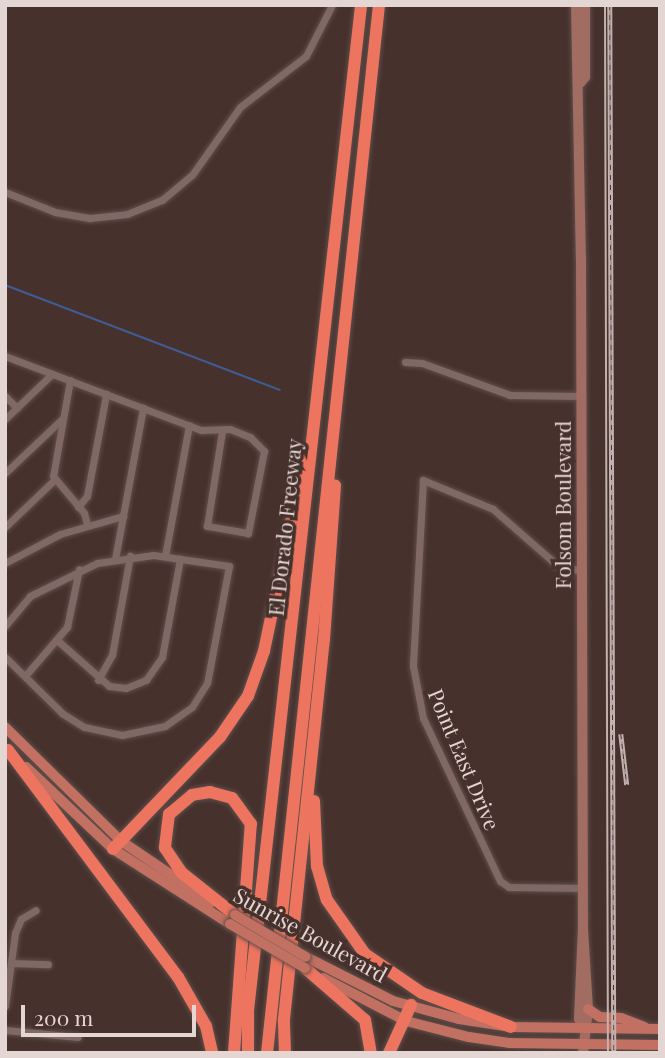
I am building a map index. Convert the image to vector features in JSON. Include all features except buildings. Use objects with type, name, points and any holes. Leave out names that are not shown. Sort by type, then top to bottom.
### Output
[{"type":"highway","name":"El Dorado Freeway","points":[[247,1053],[248,1010],[361,5]]},
{"type":"highway","name":"El Dorado Freeway","points":[[267,1053],[379,5]]},
{"type":"highway","points":[[117,845],[220,737],[248,695],[264,651],[311,442]]},
{"type":"highway","points":[[285,1053],[284,1019],[316,713],[335,477],[331,451]]},
{"type":"highway","points":[[316,713],[313,828],[317,866],[327,900],[344,929],[365,954],[422,993],[511,1027]]},
{"type":"highway","points":[[7,748],[178,977],[206,1026],[212,1053]]},
{"type":"highway","points":[[233,920],[182,873],[165,848],[163,833],[169,814],[192,795],[210,792],[233,798],[251,824],[234,1053]]},
{"type":"highway","points":[[306,962],[365,1020],[371,1053]]},
{"type":"highway","points":[[389,1053],[406,1021],[411,1005]]},
{"type":"main road","name":"Folsom Boulevard","points":[[576,5],[576,76],[580,83],[582,571],[583,927],[579,945],[579,1019],[583,1029]]},
{"type":"main road","name":"Folsom Boulevard","points":[[580,83],[585,77],[584,5]]},
{"type":"main road","name":"Sunrise Boulevard","points":[[5,727],[117,845]]},
{"type":"main road","name":"Sunrise Boulevard","points":[[7,748],[117,845],[233,920],[406,1021],[469,1037],[583,1049],[660,1045]]},
{"type":"main road","name":"Folsom Boulevard","points":[[583,927],[588,944],[588,1009],[583,1029],[583,1049]]},
{"type":"main road","name":"Sunrise Boulevard","points":[[306,962],[411,1005],[511,1027],[660,1029]]},
{"type":"main road","points":[[588,1009],[600,1017],[621,1018],[646,1029]]},
{"type":"main road","points":[[537,1044],[559,1053]]},
{"type":"street","points":[[5,192],[55,212],[90,218],[127,214],[162,200],[192,175],[240,107],[306,56],[332,5]]},
{"type":"street","points":[[5,356],[189,425],[222,431],[230,429],[250,437],[264,451],[248,533],[207,526],[222,431]]},
{"type":"street","points":[[405,362],[418,362],[510,395],[581,396]]},
{"type":"street","points":[[5,419],[52,374]]},
{"type":"street","points":[[5,527],[54,480],[69,380]]},
{"type":"street","points":[[78,507],[88,496],[106,394]]},
{"type":"street","points":[[5,396],[17,408]]},
{"type":"street","points":[[115,559],[143,408]]},
{"type":"street","points":[[5,473],[63,418]]},
{"type":"street","points":[[165,556],[189,425]]},
{"type":"street","points":[[54,480],[78,507],[87,524]]},
{"type":"street","name":"Point East Drive","points":[[582,571],[557,565],[493,509],[423,480],[413,666],[423,718],[500,881],[509,887],[582,888]]},
{"type":"street","points":[[5,563],[41,542],[87,524],[123,516]]},
{"type":"street","points":[[98,680],[112,655],[130,556]]},
{"type":"street","points":[[5,626],[12,614],[30,596],[79,569],[115,559],[165,556],[229,566],[207,683],[179,719],[140,734],[96,731],[62,713],[5,657]]},
{"type":"street","points":[[58,641],[98,680],[117,688],[133,687],[157,669],[180,559]]},
{"type":"street","points":[[25,676],[58,641],[69,620],[79,569]]},
{"type":"street","points":[[5,607],[12,614]]},
{"type":"street","points":[[5,1006],[18,925],[36,910]]},
{"type":"street","points":[[11,963],[48,964]]},
{"type":"street","points":[[5,1030],[78,1037]]},
{"type":"waterway","points":[[5,285],[280,390]]},
{"type":"tram line","points":[[605,5],[608,1053]]},
{"type":"railway","points":[[610,5],[614,1053]]},
{"type":"railway","points":[[621,734],[627,785]]}]
